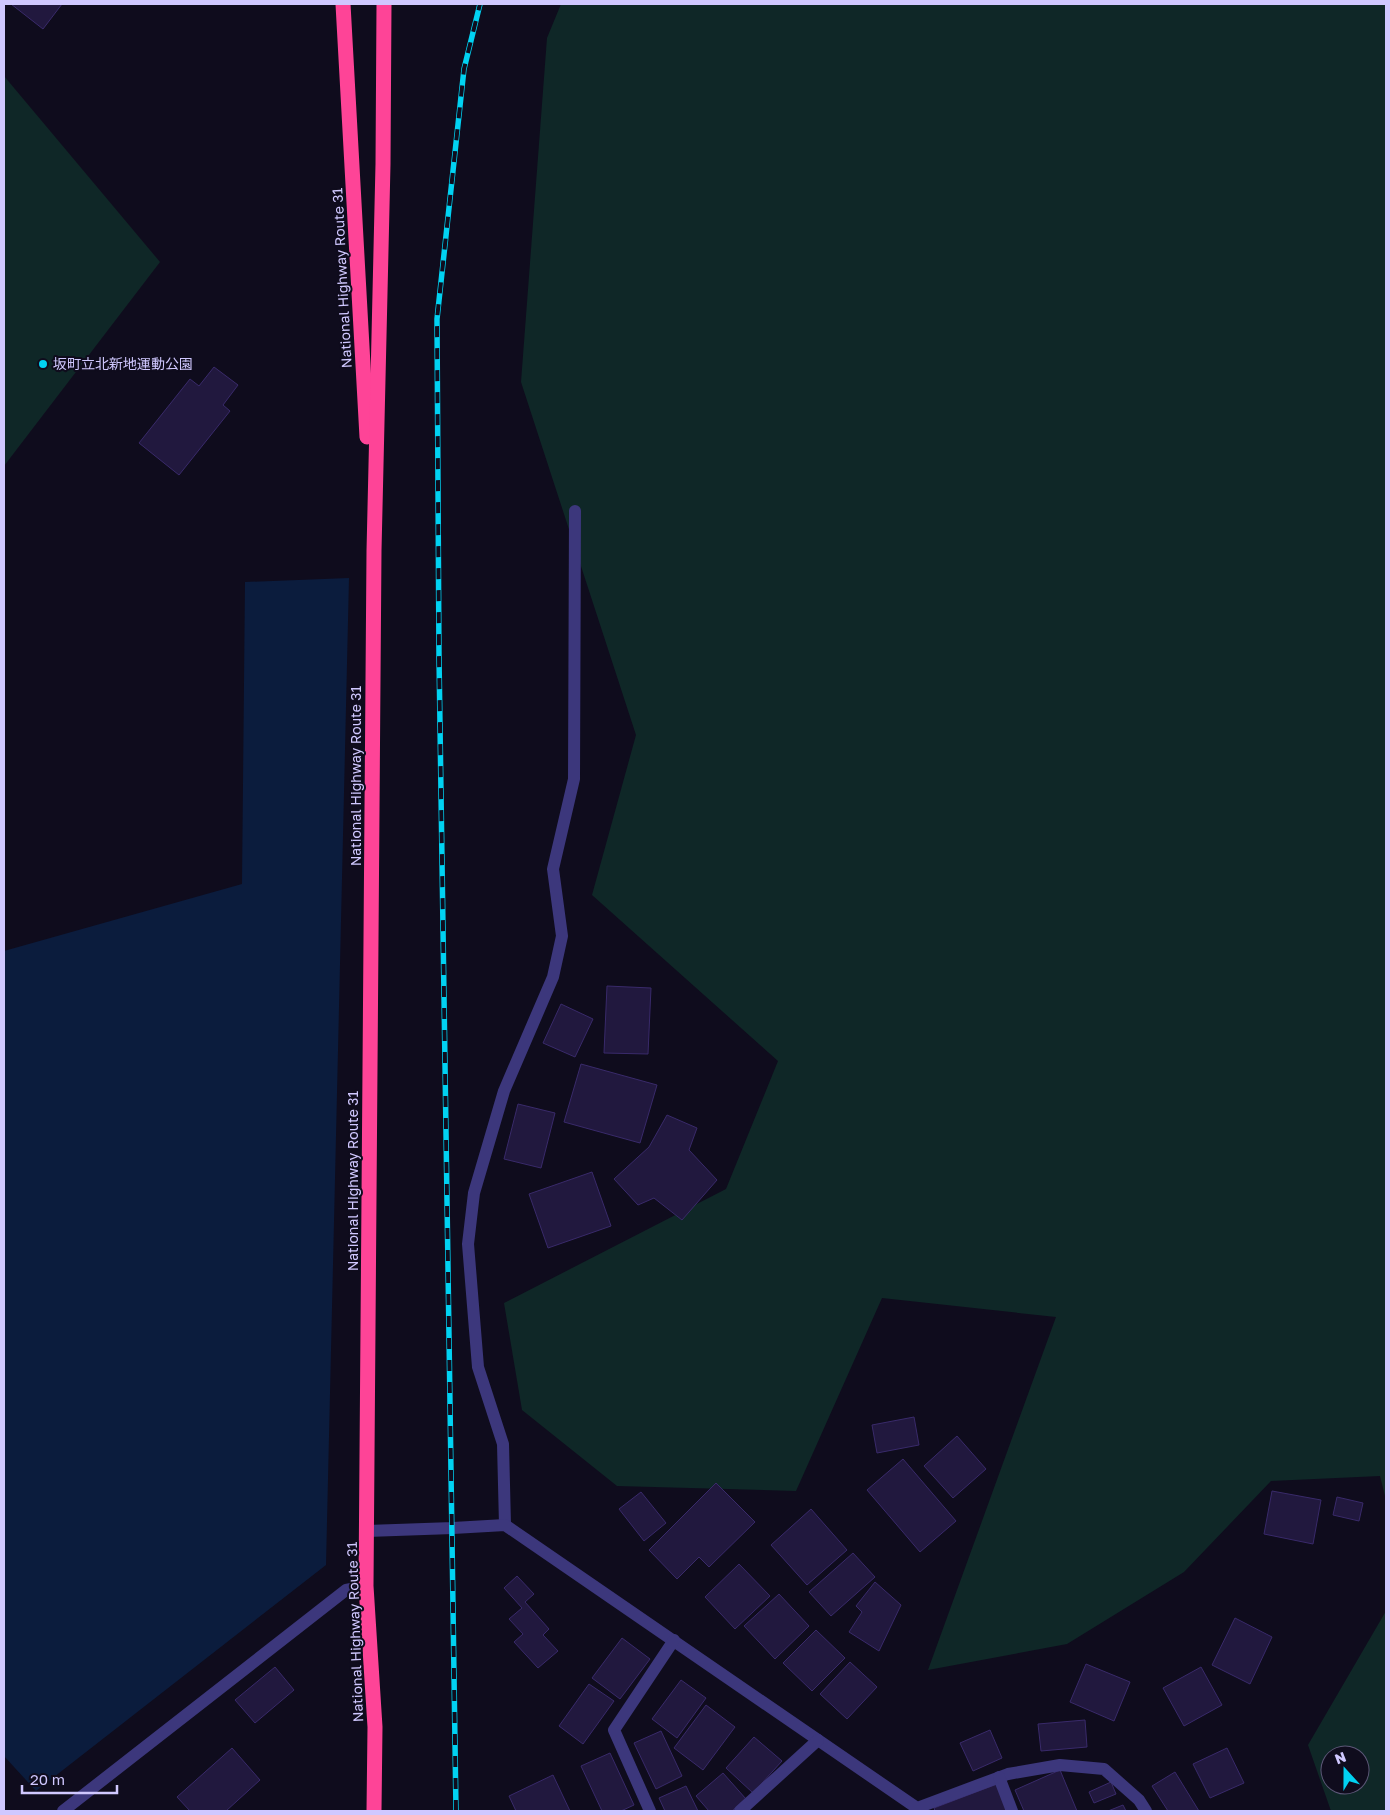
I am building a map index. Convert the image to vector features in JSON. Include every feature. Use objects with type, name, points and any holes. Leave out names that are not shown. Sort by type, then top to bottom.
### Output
[{"type":"highway","name":"National Highway Route 31","points":[[343,4],[374,551]]},
{"type":"highway","name":"National Highway Route 31","points":[[374,1811],[375,1727],[366,1586],[374,551],[384,4]]},
{"type":"street","points":[[505,1525],[503,1444],[478,1366],[468,1244],[474,1192],[504,1091],[553,977],[562,936],[553,868],[574,780],[575,511]]},
{"type":"street","points":[[367,1530],[505,1525],[917,1808],[1008,1774],[1060,1765],[1104,1769],[1139,1800],[1146,1811]]},
{"type":"street","points":[[63,1811],[346,1590],[366,1586]]},
{"type":"street","points":[[650,1811],[614,1730],[674,1640]]},
{"type":"street","points":[[740,1811],[818,1740]]},
{"type":"street","points":[[999,1777],[1012,1811]]},
{"type":"green space","points":[[561,4],[1386,4],[1386,1500],[1380,1476],[1271,1481],[1184,1572],[1067,1644],[928,1670],[1056,1317],[882,1298],[796,1491],[617,1486],[522,1410],[504,1303],[726,1189],[778,1061],[592,895],[636,735],[521,382],[547,38]]},
{"type":"green space","name":"坂町立北新地運動公園","points":[[4,76],[160,262],[4,466]]},
{"type":"green space","points":[[1386,1611],[1386,1811],[1331,1811],[1325,1795],[1370,1795],[1370,1745],[1320,1745],[1320,1779],[1308,1745]]},
{"type":"water","points":[[349,578],[326,1565],[36,1791],[4,1756],[4,951],[242,884],[245,582]]},
{"type":"building","points":[[11,4],[62,4],[43,29]]},
{"type":"building","points":[[214,367],[238,385],[223,405],[230,411],[179,475],[139,443],[190,379],[199,386]]},
{"type":"building","points":[[607,986],[651,988],[648,1054],[604,1053]]},
{"type":"building","points":[[561,1004],[593,1019],[575,1057],[543,1043]]},
{"type":"building","points":[[581,1064],[657,1085],[640,1143],[564,1122]]},
{"type":"building","points":[[518,1104],[555,1113],[541,1168],[504,1159]]},
{"type":"building","points":[[667,1115],[697,1128],[689,1150],[717,1180],[682,1220],[654,1198],[638,1205],[614,1179],[649,1147]]},
{"type":"building","points":[[592,1172],[611,1226],[548,1248],[529,1194]]},
{"type":"building","points":[[914,1417],[919,1445],[877,1453],[872,1425]]},
{"type":"building","points":[[957,1436],[986,1469],[953,1498],[924,1466]]},
{"type":"building","points":[[903,1459],[956,1521],[920,1552],[867,1490]]},
{"type":"building","points":[[716,1483],[755,1522],[709,1567],[699,1557],[677,1579],[649,1550]]},
{"type":"building","points":[[1272,1491],[1321,1500],[1313,1544],[1264,1534]]},
{"type":"building","points":[[641,1492],[666,1523],[644,1541],[619,1509]]},
{"type":"building","points":[[1337,1497],[1363,1503],[1359,1521],[1333,1515]]},
{"type":"building","points":[[811,1509],[847,1550],[807,1585],[771,1545]]},
{"type":"building","points":[[853,1553],[875,1577],[831,1616],[809,1592]]},
{"type":"building","points":[[739,1564],[770,1596],[735,1629],[705,1597]]},
{"type":"building","points":[[517,1576],[534,1594],[525,1602],[549,1629],[543,1635],[558,1651],[538,1668],[514,1642],[523,1634],[509,1619],[522,1608],[504,1588]]},
{"type":"building","points":[[875,1582],[901,1605],[879,1651],[849,1632],[862,1612],[856,1606]]},
{"type":"building","points":[[779,1594],[809,1626],[775,1659],[744,1626]]},
{"type":"building","points":[[1235,1618],[1272,1637],[1250,1684],[1212,1665]]},
{"type":"building","points":[[816,1630],[845,1658],[812,1691],[783,1663]]},
{"type":"building","points":[[622,1638],[650,1659],[620,1699],[592,1678]]},
{"type":"building","points":[[850,1662],[877,1687],[847,1719],[820,1694]]},
{"type":"building","points":[[1086,1664],[1130,1682],[1114,1721],[1070,1702]]},
{"type":"building","points":[[275,1667],[294,1690],[255,1723],[235,1700]]},
{"type":"building","points":[[1201,1667],[1222,1705],[1184,1726],[1163,1688]]},
{"type":"building","points":[[681,1680],[706,1698],[677,1738],[652,1719]]},
{"type":"building","points":[[589,1684],[614,1701],[583,1744],[559,1726]]},
{"type":"building","points":[[706,1705],[735,1727],[703,1770],[674,1748]]},
{"type":"building","points":[[1085,1720],[1087,1747],[1041,1751],[1038,1724]]},
{"type":"building","points":[[990,1730],[1002,1758],[973,1771],[960,1743]]},
{"type":"building","points":[[661,1731],[682,1776],[656,1789],[634,1743]]},
{"type":"building","points":[[754,1737],[782,1761],[753,1793],[726,1768]]},
{"type":"building","points":[[232,1748],[260,1780],[226,1811],[190,1811],[177,1797]]},
{"type":"building","points":[[1227,1748],[1244,1783],[1210,1798],[1193,1764]]},
{"type":"building","points":[[610,1753],[634,1805],[621,1811],[602,1811],[581,1766]]},
{"type":"building","points":[[1060,1770],[1077,1811],[1024,1811],[1015,1790]]},
{"type":"building","points":[[1175,1772],[1199,1811],[1168,1811],[1152,1786]]},
{"type":"building","points":[[723,1773],[746,1799],[732,1811],[709,1811],[696,1796]]},
{"type":"building","points":[[553,1775],[570,1811],[516,1811],[509,1796]]},
{"type":"building","points":[[1111,1782],[1116,1794],[1094,1803],[1089,1792]]},
{"type":"building","points":[[997,1784],[1008,1811],[935,1811],[934,1808]]},
{"type":"building","points":[[686,1786],[698,1811],[665,1811],[659,1798]]},
{"type":"building","points":[[1123,1805],[1126,1811],[1108,1811]]},
{"type":"railway","points":[[456,1811],[439,657],[437,319],[464,69],[480,4]]},
{"type":"place","name":"坂町立北新地運動公園","points":[[43,364]]}]
